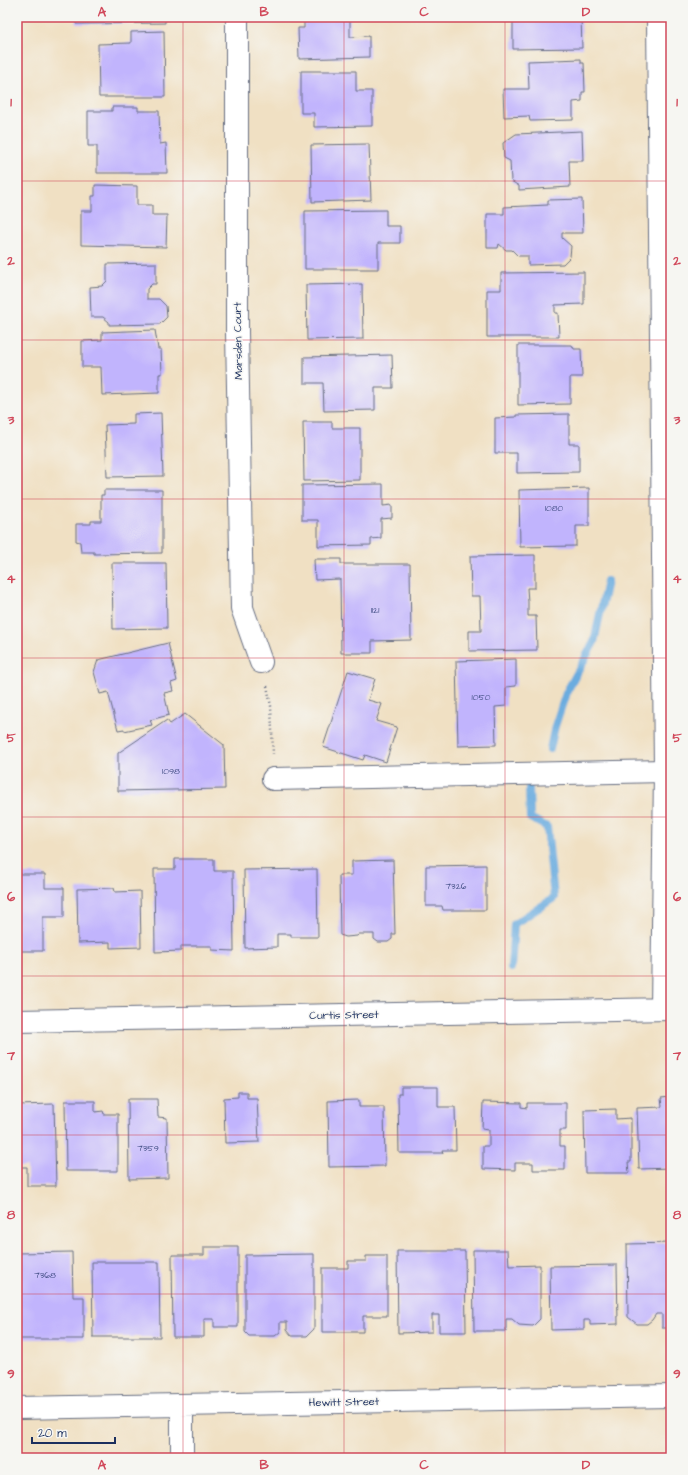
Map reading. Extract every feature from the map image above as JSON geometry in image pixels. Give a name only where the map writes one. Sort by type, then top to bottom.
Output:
[{"type":"street","name":"Marsden Court","points":[[237,17],[237,332],[242,608],[261,662]]},
{"type":"street","points":[[658,17],[667,1009]]},
{"type":"street","points":[[273,779],[665,771]]},
{"type":"street","name":"Curtis Street","points":[[17,1021],[667,1009]]},
{"type":"street","name":"Hewitt Street","points":[[17,1408],[671,1396]]},
{"type":"street","points":[[182,1404],[182,1458]]},
{"type":"path","points":[[261,662],[272,706],[273,779]]},
{"type":"building","points":[[76,17],[165,17],[165,23],[76,24]]},
{"type":"building","points":[[304,17],[350,17],[350,37],[369,36],[369,57],[299,59],[298,28],[304,28]]},
{"type":"building","points":[[513,17],[581,17],[582,48],[513,49]]},
{"type":"building","points":[[164,31],[165,97],[99,97],[98,44],[131,43],[131,32]]},
{"type":"building","points":[[581,59],[581,63],[584,63],[585,92],[582,92],[582,101],[573,102],[573,120],[530,121],[529,116],[504,117],[503,89],[529,89],[528,61]]},
{"type":"building","points":[[301,71],[356,71],[356,91],[372,91],[372,126],[314,127],[314,113],[301,113]]},
{"type":"building","points":[[112,107],[138,107],[138,111],[159,111],[160,144],[166,143],[167,173],[97,173],[97,146],[88,146],[88,111],[112,111]]},
{"type":"building","points":[[582,131],[583,161],[569,161],[570,187],[519,190],[519,186],[511,181],[510,161],[504,158],[503,143],[516,134]]},
{"type":"building","points":[[369,144],[371,200],[312,202],[311,145]]},
{"type":"building","points":[[95,185],[137,186],[137,205],[152,205],[152,215],[167,215],[166,247],[81,245],[81,211],[92,211],[92,196],[95,196]]},
{"type":"building","points":[[582,199],[583,233],[562,233],[562,238],[571,246],[570,257],[563,264],[528,265],[528,256],[518,256],[512,250],[506,250],[499,244],[498,248],[487,248],[487,214],[504,214],[504,207],[548,205],[548,200]]},
{"type":"building","points":[[386,210],[386,226],[400,226],[400,243],[378,243],[378,269],[305,269],[305,211]]},
{"type":"building","points":[[156,263],[156,284],[152,284],[147,289],[147,299],[159,299],[166,306],[167,317],[160,324],[109,325],[109,322],[103,317],[91,317],[90,287],[102,286],[107,281],[107,264]]},
{"type":"building","points":[[584,272],[584,304],[555,305],[555,313],[558,313],[559,337],[487,337],[487,290],[501,290],[501,273]]},
{"type":"building","points":[[362,284],[363,339],[307,340],[306,285]]},
{"type":"building","points":[[155,330],[158,349],[161,349],[162,374],[159,374],[159,393],[102,395],[101,367],[82,367],[82,341],[102,340],[102,332]]},
{"type":"building","points":[[518,345],[572,345],[574,349],[581,349],[582,377],[570,377],[570,404],[518,405]]},
{"type":"building","points":[[392,355],[393,388],[375,388],[375,410],[324,411],[323,383],[304,383],[304,357]]},
{"type":"building","points":[[161,413],[163,476],[107,477],[105,425],[134,424],[134,414]]},
{"type":"building","points":[[569,414],[569,444],[579,444],[579,472],[517,473],[517,453],[495,453],[495,418],[516,417],[516,415]]},
{"type":"building","points":[[303,422],[332,422],[332,428],[360,428],[360,480],[304,481]]},
{"type":"building","points":[[383,484],[383,506],[392,505],[392,518],[381,519],[381,538],[371,539],[371,545],[318,546],[318,520],[302,520],[302,485]]},
{"type":"building","points":[[589,488],[589,526],[576,526],[576,546],[520,547],[519,490]]},
{"type":"building","points":[[104,490],[162,490],[162,553],[94,554],[94,552],[81,552],[80,542],[76,541],[76,524],[91,524],[91,521],[101,521],[101,495],[104,495]]},
{"type":"building","points":[[535,555],[535,588],[527,588],[528,616],[536,616],[537,650],[469,651],[469,631],[481,631],[480,596],[471,596],[470,556]]},
{"type":"building","points":[[314,559],[341,559],[341,564],[410,564],[411,640],[372,641],[372,653],[341,653],[340,579],[315,580]]},
{"type":"building","points":[[112,563],[166,563],[167,628],[113,629]]},
{"type":"building","points":[[168,643],[177,681],[171,683],[173,691],[164,693],[169,715],[150,720],[152,725],[124,731],[124,729],[118,730],[108,692],[100,694],[94,672],[98,660]]},
{"type":"building","points":[[516,659],[516,686],[506,687],[506,706],[495,707],[496,745],[458,746],[456,661]]},
{"type":"building","points":[[348,671],[375,679],[368,700],[382,704],[376,721],[397,727],[386,762],[365,755],[363,760],[323,747]]},
{"type":"building","points":[[185,714],[224,745],[225,789],[118,791],[118,753],[167,720],[170,724]]},
{"type":"building","points":[[175,859],[214,859],[214,871],[233,871],[234,951],[212,950],[212,946],[181,946],[181,951],[155,952],[154,869],[175,869]]},
{"type":"building","points":[[393,860],[395,934],[392,934],[392,939],[388,942],[378,942],[374,939],[374,934],[359,934],[357,936],[346,937],[340,935],[339,875],[352,875],[352,861]]},
{"type":"building","points":[[486,865],[486,910],[443,910],[442,906],[426,906],[426,866]]},
{"type":"building","points":[[317,869],[318,937],[291,937],[291,934],[277,934],[277,947],[245,948],[244,870]]},
{"type":"building","points":[[17,874],[45,874],[45,888],[64,888],[64,917],[43,917],[43,951],[17,951]]},
{"type":"building","points":[[114,888],[115,892],[140,891],[141,947],[110,948],[110,942],[78,943],[77,889]]},
{"type":"building","points":[[401,1087],[438,1087],[438,1107],[455,1107],[456,1150],[442,1150],[443,1153],[399,1153],[398,1094],[401,1094]]},
{"type":"building","points":[[238,1092],[247,1092],[247,1098],[257,1098],[259,1142],[225,1143],[224,1098],[238,1097]]},
{"type":"building","points":[[671,1097],[671,1168],[639,1169],[637,1108],[662,1107],[661,1098]]},
{"type":"building","points":[[128,1099],[157,1099],[158,1117],[167,1118],[168,1178],[129,1179]]},
{"type":"building","points":[[359,1100],[359,1107],[384,1107],[385,1166],[329,1167],[328,1101]]},
{"type":"building","points":[[65,1101],[95,1101],[95,1112],[103,1111],[104,1114],[118,1114],[118,1171],[66,1171]]},
{"type":"building","points":[[483,1102],[521,1103],[521,1107],[527,1108],[527,1103],[566,1103],[566,1130],[560,1130],[560,1146],[565,1146],[565,1170],[533,1170],[533,1163],[515,1163],[515,1170],[483,1169],[483,1146],[489,1146],[489,1130],[482,1129]]},
{"type":"building","points":[[54,1104],[56,1186],[27,1186],[27,1167],[17,1167],[17,1105]]},
{"type":"building","points":[[616,1109],[616,1119],[631,1118],[631,1162],[628,1162],[629,1173],[585,1173],[584,1110]]},
{"type":"building","points":[[671,1243],[671,1328],[662,1328],[662,1314],[656,1314],[647,1324],[637,1324],[628,1317],[627,1244]]},
{"type":"building","points":[[204,1247],[238,1247],[238,1327],[214,1327],[214,1319],[204,1319],[204,1337],[173,1337],[172,1255],[204,1255]]},
{"type":"building","points":[[473,1250],[508,1250],[509,1266],[540,1265],[540,1319],[533,1326],[519,1325],[512,1319],[506,1319],[506,1331],[474,1331]]},
{"type":"building","points":[[397,1251],[465,1251],[466,1332],[439,1332],[439,1315],[432,1315],[432,1332],[398,1333]]},
{"type":"building","points":[[72,1252],[73,1297],[84,1297],[84,1339],[17,1339],[17,1253]]},
{"type":"building","points":[[314,1254],[314,1329],[307,1336],[292,1336],[287,1330],[287,1322],[280,1322],[280,1332],[275,1336],[249,1336],[245,1332],[245,1255]]},
{"type":"building","points":[[366,1256],[387,1256],[387,1316],[363,1316],[363,1332],[322,1332],[322,1268],[348,1268],[348,1261],[366,1261]]},
{"type":"building","points":[[92,1262],[159,1262],[160,1337],[93,1337]]},
{"type":"building","points":[[617,1265],[618,1324],[590,1325],[590,1320],[584,1320],[584,1329],[551,1330],[550,1266]]},
{"type":"waterway","points":[[550,749],[555,726],[566,693],[594,642],[607,581]]},
{"type":"waterway","points":[[511,968],[514,924],[554,898],[547,827],[530,818],[529,788]]}]
